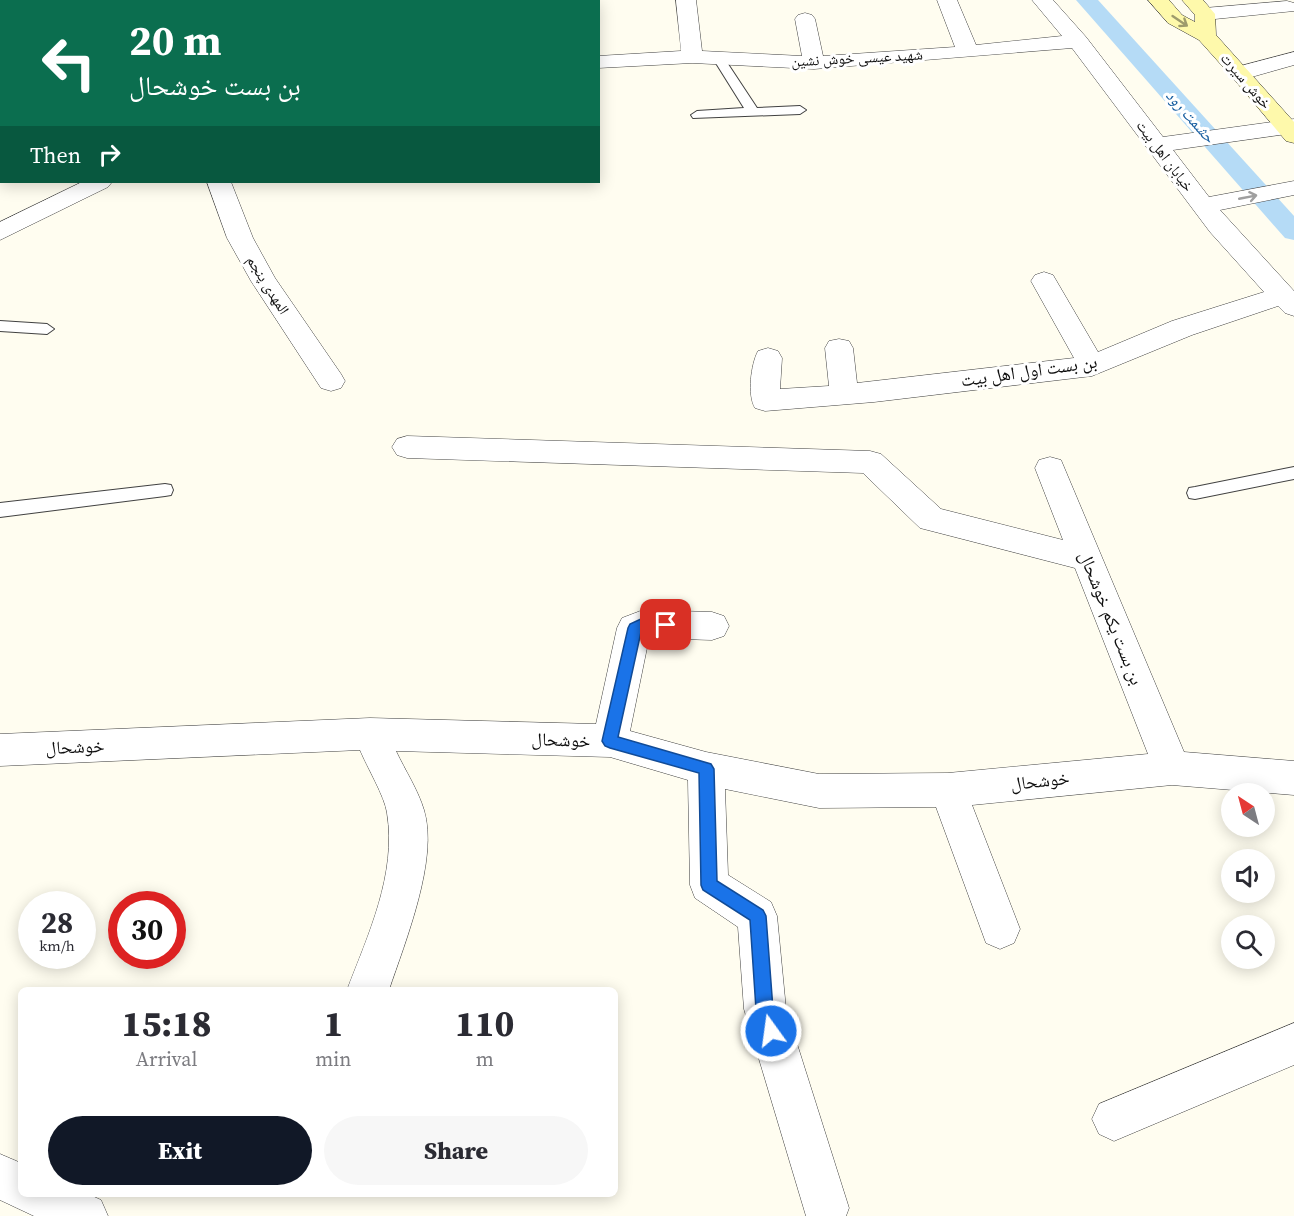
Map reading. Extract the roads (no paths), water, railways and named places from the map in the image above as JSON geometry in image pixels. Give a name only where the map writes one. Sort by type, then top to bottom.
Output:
[{"type":"main road","name":"خوش سیرت","points":[[1158,0],[1175,19],[1206,36],[1291,130]]},
{"type":"main road","name":"خوش سیرت","points":[[1198,7],[1206,36]]},
{"type":"street","points":[[686,0],[692,57]]},
{"type":"street","points":[[947,0],[968,52]]},
{"type":"street","name":"خیابان اهل بیت","points":[[1042,0],[1079,41],[1203,206],[1288,301]]},
{"type":"street","points":[[1198,7],[1287,7]]},
{"type":"street","points":[[805,19],[814,63]]},
{"type":"street","name":"شهید عیسی خوش نشین","points":[[600,62],[692,57],[814,63],[1079,41]]},
{"type":"street","points":[[1241,73],[1294,58]]},
{"type":"street","points":[[1150,137],[1291,130]]},
{"type":"street","points":[[0,232],[98,183]]},
{"type":"street","name":"المهدی پنجم","points":[[219,183],[240,238],[264,281],[331,381]]},
{"type":"street","points":[[1203,206],[1294,188]]},
{"type":"street","points":[[1044,280],[1092,366]]},
{"type":"street","name":"بن بست اول اهل بیت","points":[[768,358],[765,401],[874,392],[1092,366],[1182,328],[1288,301]]},
{"type":"street","points":[[839,348],[844,393]]},
{"type":"street","points":[[407,447],[870,462],[931,519],[1086,558]]},
{"type":"street","name":"بن بست یکم خوشحال","points":[[1050,468],[1172,768]]},
{"type":"street","points":[[610,741],[634,628],[643,624],[712,626]]},
{"type":"street","points":[[369,987],[398,905],[408,852],[406,810],[370,734]]},
{"type":"street","name":"خوشحال","points":[[0,750],[370,734],[610,741],[706,769],[819,791],[948,790],[1172,768],[1294,778]]},
{"type":"street","points":[[706,769],[709,885],[758,916],[765,1009],[826,1208]]},
{"type":"street","points":[[948,790],[1000,929]]},
{"type":"street","points":[[1114,1119],[1294,1044]]},
{"type":"street","points":[[0,1177],[18,1185]]},
{"type":"street","points":[[44,1197],[85,1216]]},
{"type":"lane","points":[[720,60],[753,111],[697,115],[800,110]]},
{"type":"lane","points":[[0,326],[47,329]]},
{"type":"lane","points":[[1195,493],[1294,473]]},
{"type":"lane","points":[[0,510],[165,490]]},
{"type":"waterway","name":"حشمت رود","points":[[1087,0],[1294,232]]}]
